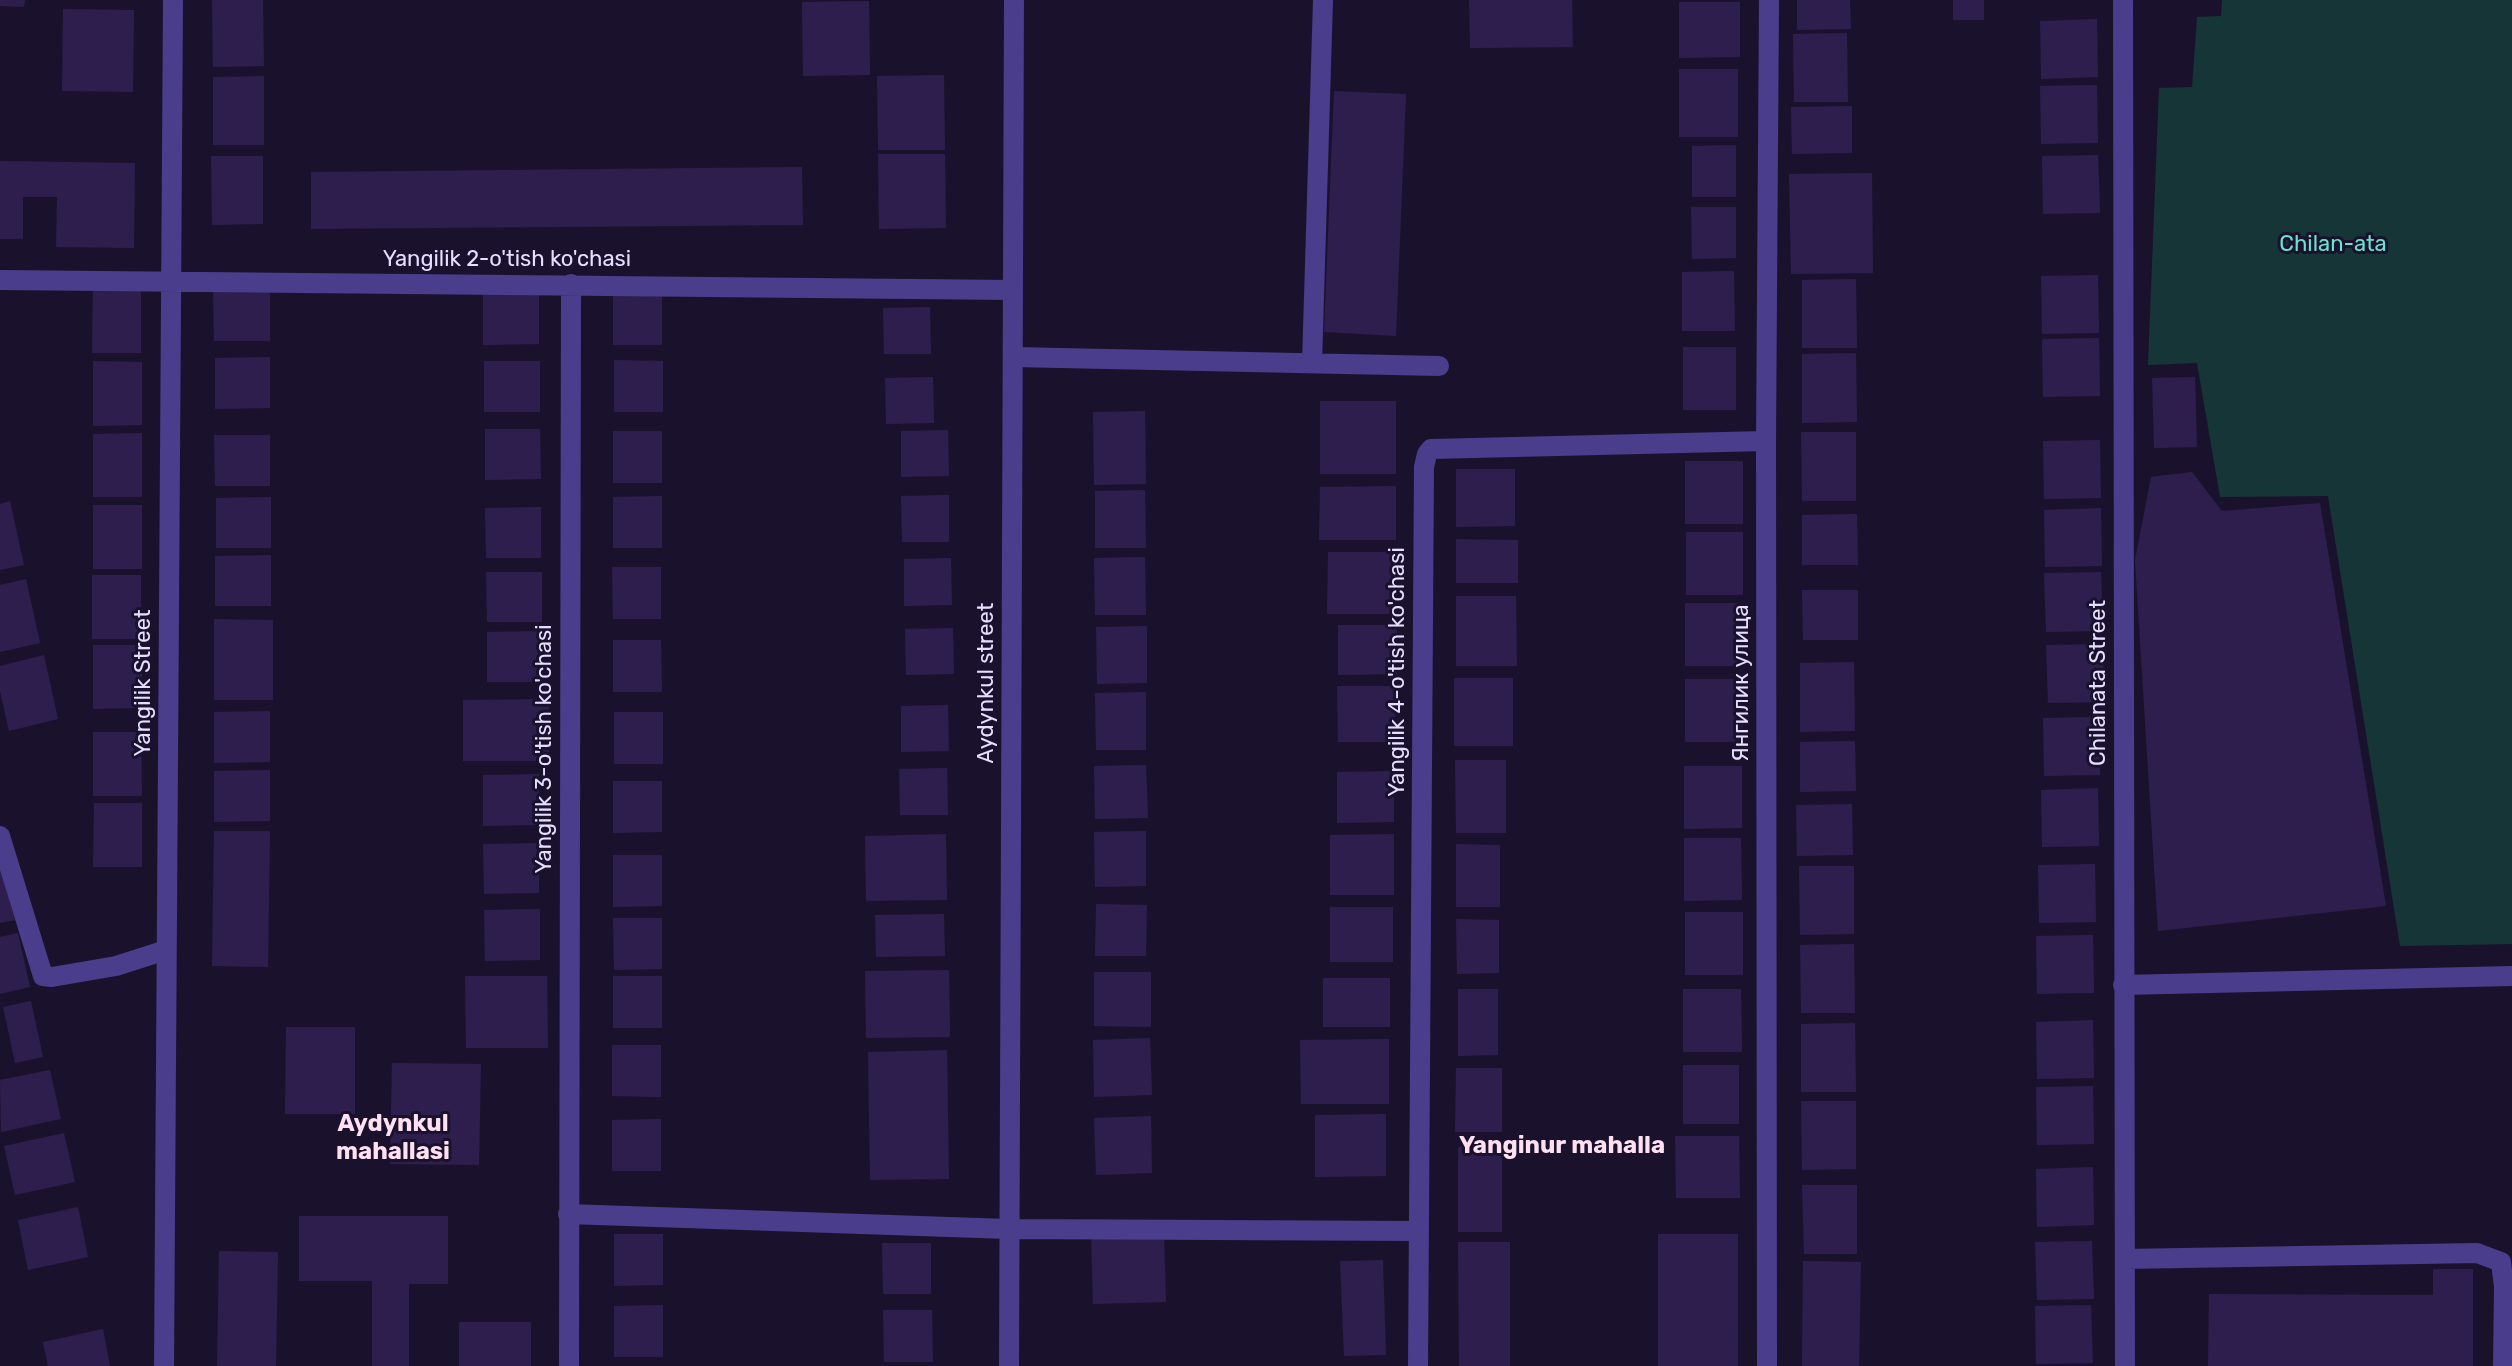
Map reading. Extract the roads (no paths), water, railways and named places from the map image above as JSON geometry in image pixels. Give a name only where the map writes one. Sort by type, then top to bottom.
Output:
[{"type":"street","name":"Yangilik Street","points":[[164,1366],[173,0]]},
{"type":"street","name":"Aydynkul street","points":[[1009,1366],[1014,0]]},
{"type":"street","points":[[1312,363],[1323,0]]},
{"type":"street","name":"Янгилик улица","points":[[1767,1366],[1769,0]]},
{"type":"street","name":"Chilanata Street","points":[[2123,0],[2125,1366]]},
{"type":"street","name":"Yangilik 2-o'tish ko'chasi","points":[[0,280],[1013,290]]},
{"type":"street","name":"Yangilik 3-o'tish ko'chasi","points":[[569,1366],[571,284]]},
{"type":"street","points":[[1013,357],[1439,366]]},
{"type":"street","name":"Yangilik 4-o'tish ko'chasi","points":[[1418,1366],[1424,482],[1427,454],[1431,449],[1766,441]]},
{"type":"street","points":[[1,842],[43,976],[116,966],[166,950]]},
{"type":"street","points":[[2123,985],[2512,976]]},
{"type":"street","points":[[568,1214],[1008,1229],[1419,1231]]},
{"type":"street","points":[[2125,1259],[2477,1253],[2501,1262],[2504,1287],[2503,1366]]},
{"type":"district","name":"Aydynkul mahallasi","points":[[393,1138]]},
{"type":"district","name":"Yanginur mahalla","points":[[1562,1146]]},
{"type":"park label","name":"Chilan-ata","points":[[2333,245]]}]
